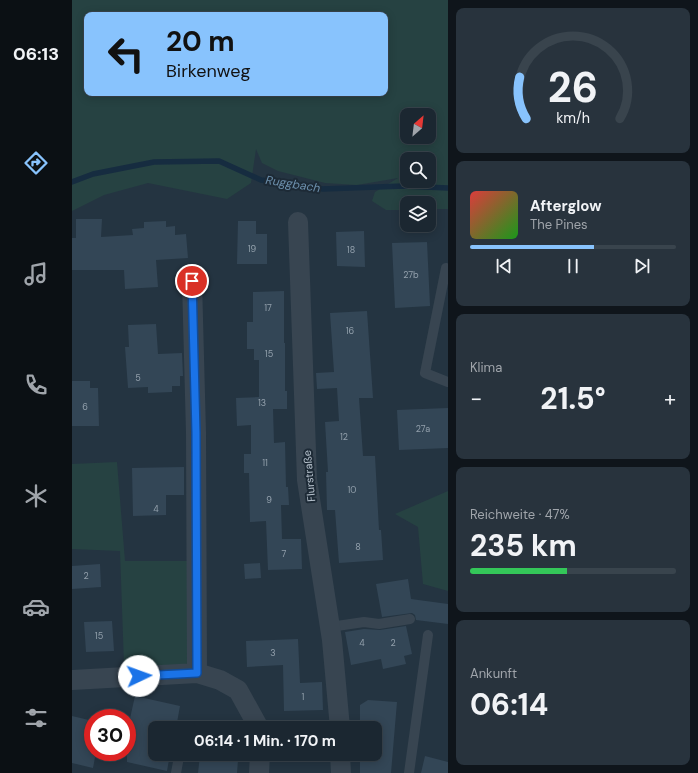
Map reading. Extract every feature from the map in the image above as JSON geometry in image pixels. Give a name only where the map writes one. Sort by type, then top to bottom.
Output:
[{"type":"street","name":"Flurstraße","points":[[298,222],[307,480],[330,626],[339,721]]},
{"type":"street","points":[[192,281],[196,433],[197,673]]},
{"type":"street","points":[[72,680],[197,673],[220,680],[238,690],[255,721]]},
{"type":"street","points":[[259,773],[260,761]]},
{"type":"street","points":[[340,761],[341,773]]},
{"type":"lane","points":[[446,268],[425,373],[448,382]]},
{"type":"lane","points":[[330,626],[364,622],[379,624],[410,619]]},
{"type":"lane","points":[[409,773],[428,635]]},
{"type":"lane","points":[[176,773],[178,762]]},
{"type":"green space","points":[[72,0],[448,0],[448,209],[436,209],[436,196],[400,196],[400,210],[386,210],[372,201],[375,192],[398,178],[357,185],[325,183],[278,171],[262,163],[256,149],[251,183],[227,199],[148,183],[104,195],[72,211]]},
{"type":"green space","points":[[117,462],[125,561],[193,561],[190,659],[185,666],[124,665],[120,551],[72,549],[72,464]]},
{"type":"green space","points":[[448,491],[448,591],[423,584],[418,527],[395,514]]},
{"type":"building","points":[[76,219],[102,219],[101,237],[133,235],[132,229],[144,228],[144,222],[166,221],[166,227],[175,226],[175,235],[186,234],[188,258],[156,260],[158,287],[125,289],[124,270],[72,270],[72,238],[76,238]]},
{"type":"building","points":[[238,221],[256,221],[256,234],[267,234],[267,264],[237,264]]},
{"type":"building","points":[[364,231],[365,267],[337,266],[336,232]]},
{"type":"building","points":[[427,242],[430,306],[395,308],[392,243]]},
{"type":"building","points":[[284,291],[285,391],[287,391],[287,409],[273,409],[274,443],[285,442],[286,487],[288,487],[289,505],[281,505],[282,539],[301,539],[302,569],[268,570],[266,521],[250,522],[249,473],[244,473],[244,454],[251,454],[251,425],[237,426],[236,398],[259,397],[259,360],[254,360],[254,349],[247,349],[247,322],[253,322],[253,292]]},
{"type":"building","points":[[367,311],[373,398],[359,398],[363,456],[375,456],[379,530],[381,530],[383,560],[339,563],[335,510],[327,510],[326,472],[328,472],[325,422],[339,421],[337,388],[317,389],[316,373],[334,372],[330,313]]},
{"type":"building","points":[[156,324],[158,354],[182,353],[183,376],[180,376],[180,386],[172,386],[172,392],[148,393],[148,387],[128,388],[125,347],[129,347],[128,325]]},
{"type":"building","points":[[72,381],[90,381],[90,388],[98,388],[99,426],[72,426]]},
{"type":"building","points":[[448,408],[448,448],[399,450],[397,410]]},
{"type":"building","points":[[184,467],[184,495],[166,495],[166,515],[133,516],[132,468]]},
{"type":"building","points":[[260,563],[261,578],[245,579],[244,564]]},
{"type":"building","points":[[100,564],[101,587],[72,589],[72,566]]},
{"type":"building","points":[[408,579],[411,599],[448,604],[448,624],[416,620],[415,615],[412,613],[382,617],[376,584]]},
{"type":"building","points":[[112,621],[114,651],[86,652],[84,622]]},
{"type":"building","points":[[406,626],[412,654],[404,656],[406,664],[383,669],[381,659],[351,665],[345,632],[364,629],[380,630]]},
{"type":"building","points":[[298,639],[300,683],[322,682],[323,710],[284,711],[283,665],[247,667],[246,641]]},
{"type":"building","points":[[135,696],[180,706],[177,721],[148,721],[148,761],[169,761],[167,771],[127,762],[136,761],[136,709],[132,709]]},
{"type":"building","points":[[368,700],[397,702],[391,773],[360,773],[360,761],[382,761],[382,721],[360,721],[360,705]]},
{"type":"building","points":[[72,716],[84,719],[84,761],[94,761],[93,768],[72,763]]},
{"type":"building","points":[[425,756],[448,762],[448,773],[421,773]]},
{"type":"building","points":[[199,761],[238,761],[237,773],[198,773]]},
{"type":"waterway","name":"Ruggbach","points":[[72,182],[93,174],[154,162],[219,161],[261,180],[323,189],[404,186],[448,188]]},
{"type":"route","points":[[139,676],[197,673],[196,433],[192,281]]}]
